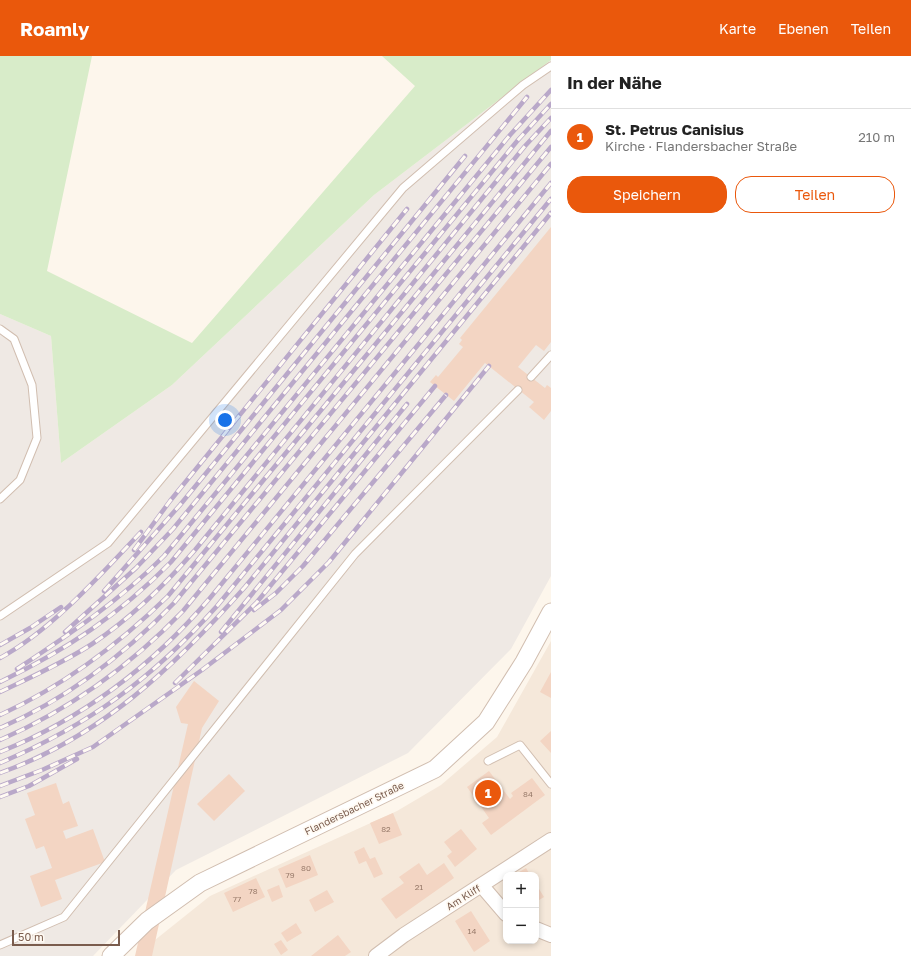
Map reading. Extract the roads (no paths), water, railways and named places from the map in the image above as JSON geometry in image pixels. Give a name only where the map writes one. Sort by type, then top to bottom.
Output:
[{"type":"street","name":"Flandersbacher Straße","points":[[111,956],[147,921],[200,883],[434,769],[486,722],[524,662],[551,612]]},
{"type":"street","name":"Am Kliff","points":[[376,956],[404,935],[551,840]]},
{"type":"street","points":[[482,886],[503,910]]},
{"type":"street","points":[[539,930],[551,935]]},
{"type":"lane","points":[[0,616],[108,543],[403,188],[523,85],[551,66]]},
{"type":"lane","points":[[0,329],[14,339],[32,385],[37,438],[20,480],[0,499]]},
{"type":"lane","points":[[531,377],[551,355]]},
{"type":"lane","points":[[0,945],[64,917],[355,554],[518,390]]},
{"type":"lane","points":[[488,761],[520,745],[551,784]]},
{"type":"railway","points":[[17,669],[75,630],[112,602],[130,588],[164,556],[510,135],[551,90]]},
{"type":"railway","points":[[65,632],[136,568],[173,529],[527,97]]},
{"type":"railway","points":[[0,682],[47,657],[91,630],[132,599],[171,562],[518,140],[551,104]]},
{"type":"railway","points":[[0,692],[58,664],[92,644],[134,612],[171,576],[195,550],[525,146],[551,118]]},
{"type":"railway","points":[[0,715],[23,704],[68,678],[130,631],[168,596],[551,131]]},
{"type":"railway","points":[[0,728],[48,704],[93,674],[115,658],[174,603],[551,147]]},
{"type":"railway","points":[[104,591],[180,505],[465,156]]},
{"type":"railway","points":[[0,740],[26,728],[75,700],[121,668],[183,611],[551,164]]},
{"type":"railway","points":[[0,752],[60,723],[115,688],[165,646],[188,623],[551,183]]},
{"type":"railway","points":[[0,763],[62,733],[91,716],[144,677],[169,656],[193,632],[217,606],[551,199]]},
{"type":"railway","points":[[134,550],[170,501],[407,209]]},
{"type":"railway","points":[[0,773],[37,758],[71,740],[103,719],[134,696],[163,671],[219,616],[245,587],[551,213]]},
{"type":"railway","points":[[0,786],[42,770],[93,747],[202,670],[281,610],[329,562],[489,366]]},
{"type":"railway","points":[[175,683],[257,602],[435,386]]},
{"type":"railway","points":[[254,610],[276,593],[303,566],[446,395]]},
{"type":"railway","points":[[221,632],[407,404]]},
{"type":"railway","points":[[0,658],[38,633],[75,601],[141,532]]},
{"type":"railway","points":[[0,645],[30,628],[61,607]]},
{"type":"railway","points":[[0,797],[29,786],[77,759]]},
{"type":"place","name":"St. Petrus Canisius","points":[[488,793]]}]
